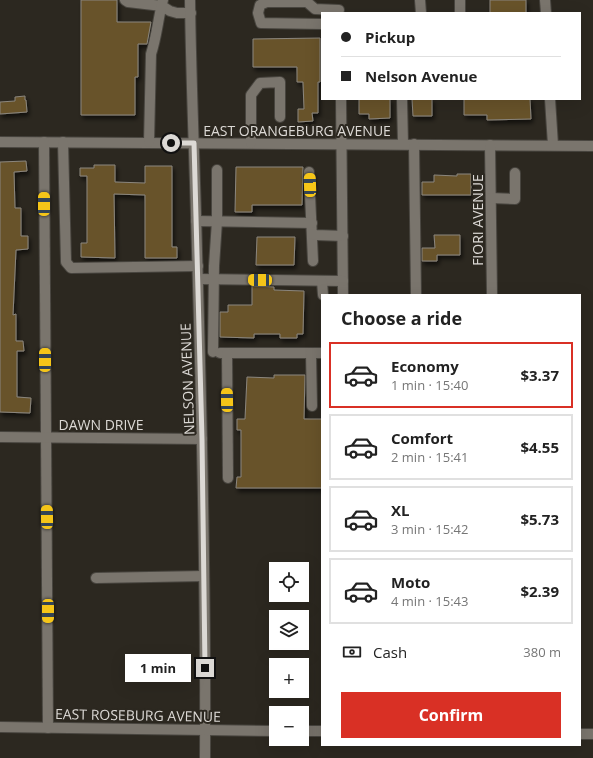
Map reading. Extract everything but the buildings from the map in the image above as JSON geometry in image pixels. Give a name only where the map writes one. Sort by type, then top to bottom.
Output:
[{"type":"street","points":[[125,0],[128,2],[162,3],[177,13],[191,13]]},
{"type":"street","name":"NELSON AVENUE","points":[[190,0],[191,82],[198,266],[202,439],[205,758]]},
{"type":"street","points":[[420,0],[421,12]]},
{"type":"street","points":[[460,0],[460,12]]},
{"type":"street","points":[[545,0],[546,12]]},
{"type":"street","points":[[267,2],[307,2],[314,9],[318,24],[261,23],[258,13],[260,5],[267,2]]},
{"type":"street","points":[[149,142],[151,54],[155,44],[162,3]]},
{"type":"street","points":[[314,9],[339,8]]},
{"type":"street","points":[[251,143],[251,95],[260,83],[280,82],[280,117]]},
{"type":"street","points":[[341,100],[343,294]]},
{"type":"street","points":[[402,100],[403,144]]},
{"type":"street","points":[[550,100],[553,145]]},
{"type":"street","name":"EAST ORANGEBURG AVENUE","points":[[0,142],[593,146]]},
{"type":"street","points":[[44,142],[48,728]]},
{"type":"street","points":[[63,142],[66,262],[71,268],[198,266]]},
{"type":"street","points":[[414,144],[416,294]]},
{"type":"street","name":"FIORI AVENUE","points":[[490,145],[492,294]]},
{"type":"street","points":[[213,352],[217,170]]},
{"type":"street","points":[[309,172],[313,261]]},
{"type":"street","points":[[491,198],[515,199],[515,173]]},
{"type":"street","points":[[196,221],[312,223]]},
{"type":"street","points":[[312,234],[343,236]]},
{"type":"street","points":[[197,251],[216,251]]},
{"type":"street","points":[[198,279],[343,281]]},
{"type":"street","points":[[322,281],[323,294]]},
{"type":"street","points":[[200,353],[321,353]]},
{"type":"street","points":[[227,353],[228,478]]},
{"type":"street","points":[[311,353],[312,406]]},
{"type":"street","name":"DAWN DRIVE","points":[[0,437],[202,439]]},
{"type":"street","points":[[96,578],[204,576]]},
{"type":"street","name":"EAST ROSEBURG AVENUE","points":[[0,727],[269,731]]},
{"type":"street","points":[[309,731],[321,732]]},
{"type":"street","points":[[581,734],[593,734]]},
{"type":"route","points":[[171,143],[194,143],[202,439],[205,668]]}]
